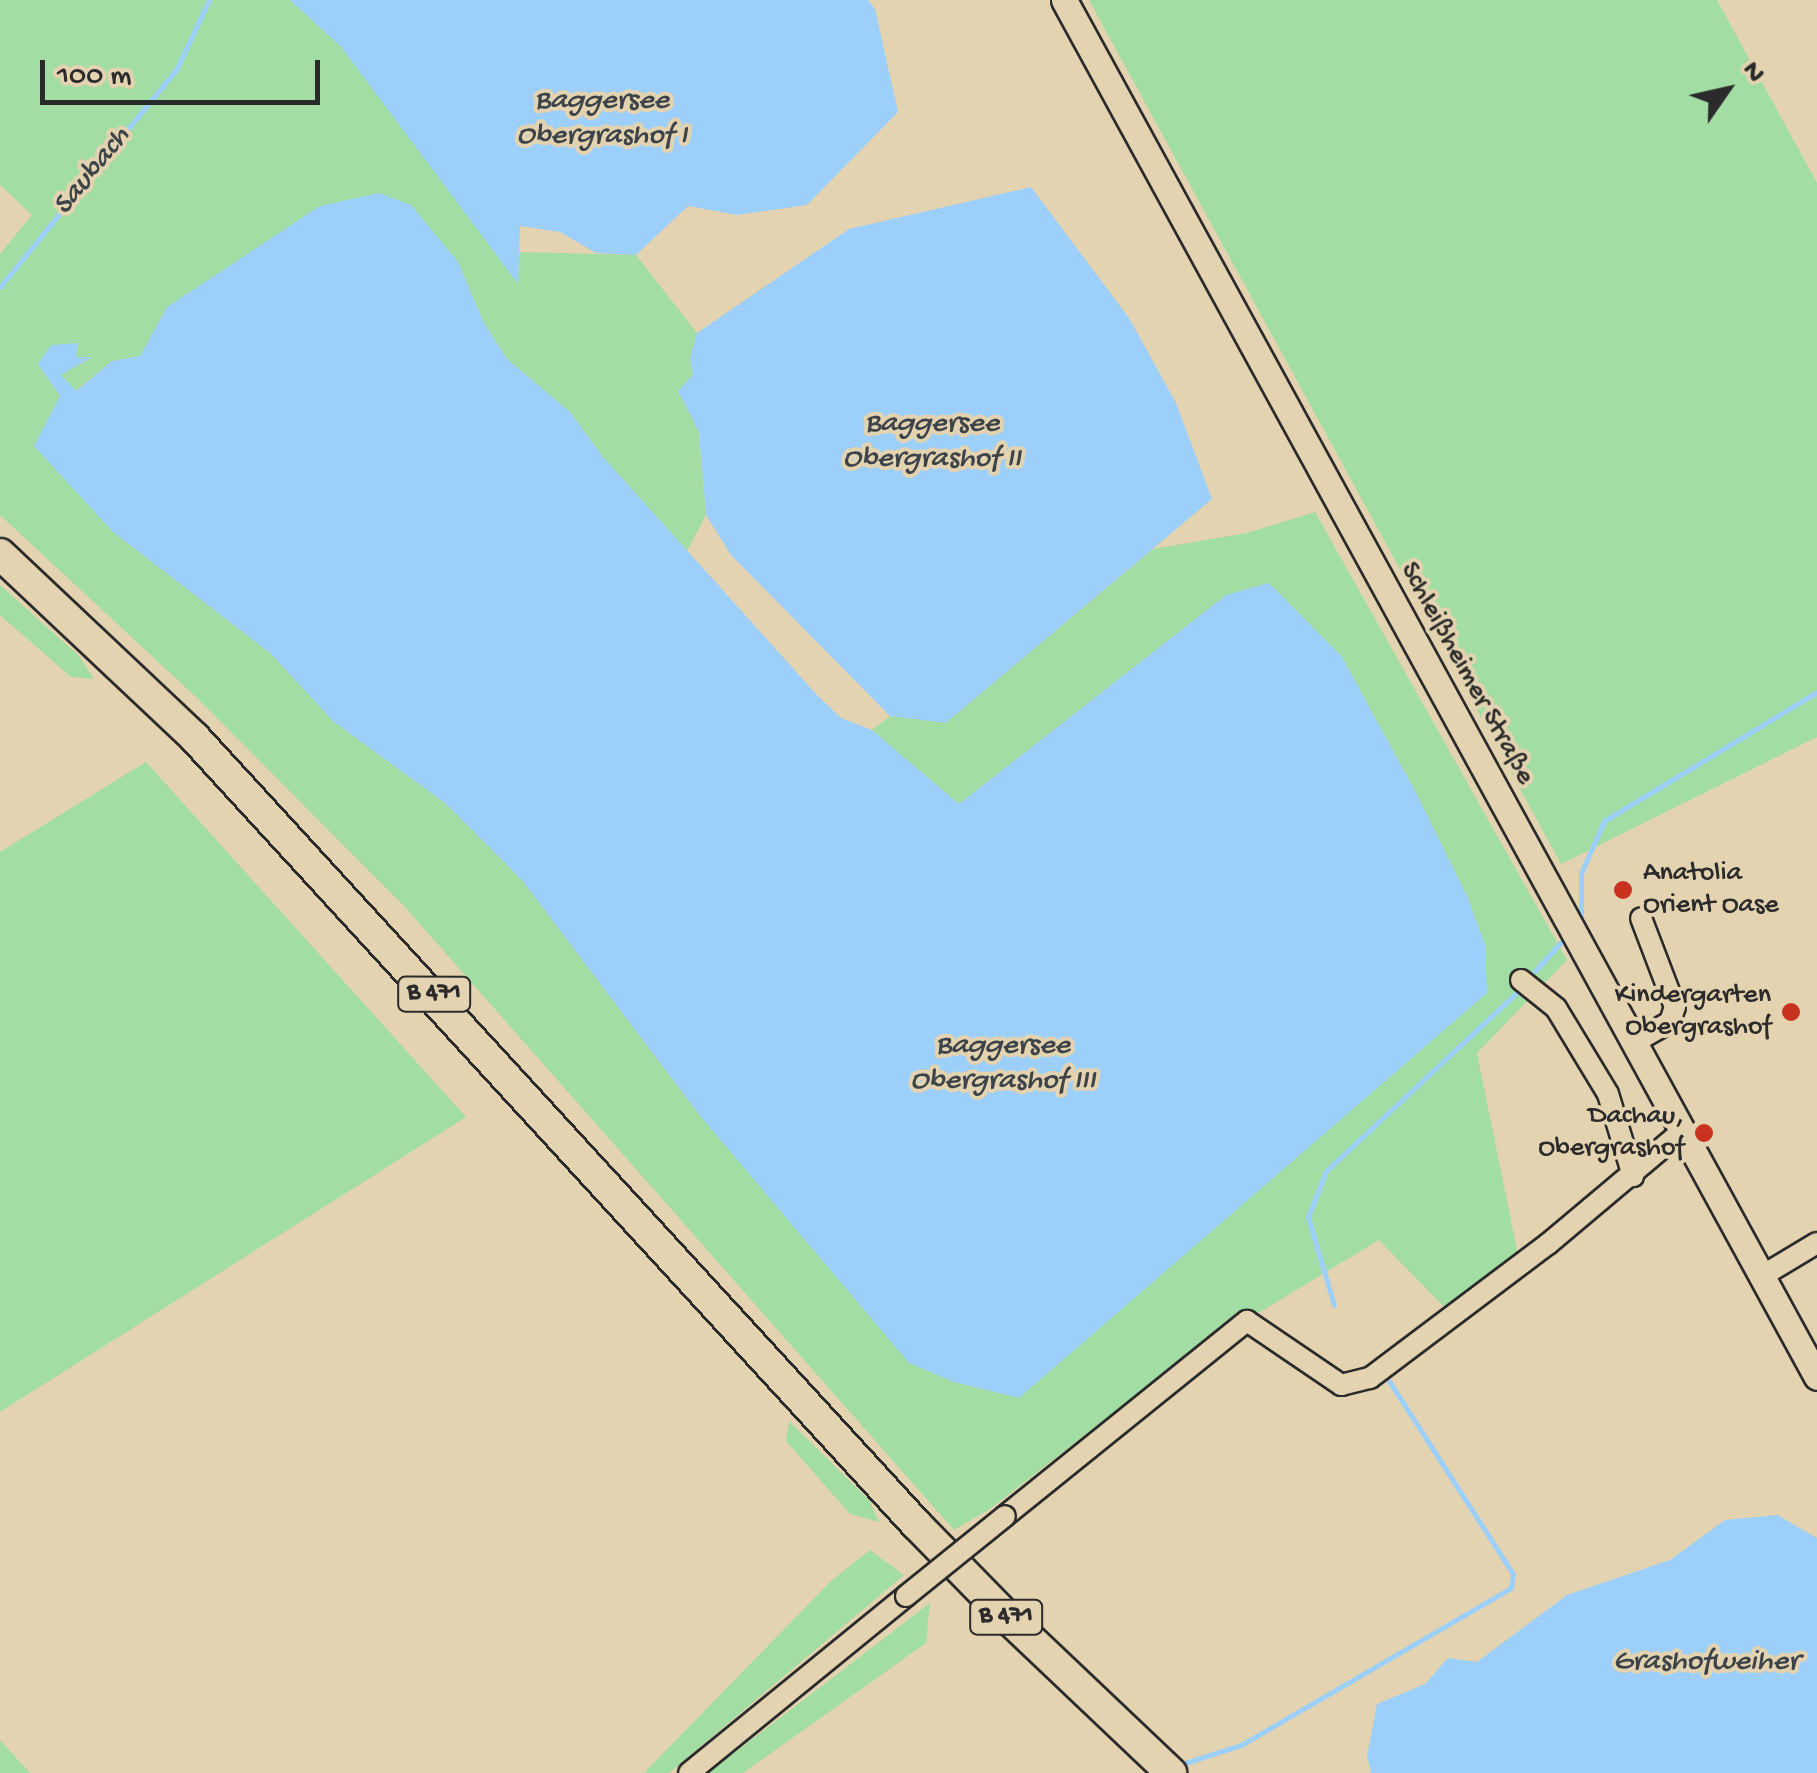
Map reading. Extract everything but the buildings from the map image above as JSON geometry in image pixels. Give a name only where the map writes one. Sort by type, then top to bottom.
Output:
[{"type":"highway","name":"B 471","points":[[0,554],[195,738],[917,1525],[1010,1622],[1171,1773]]},
{"type":"main road","name":"Schleißheimer Straße","points":[[1064,0],[1817,1377]]},
{"type":"street","points":[[1633,1043],[1670,1022],[1676,1007],[1641,918]]},
{"type":"street","points":[[1521,980],[1556,1008],[1608,1094],[1633,1176]]},
{"type":"street","points":[[690,1773],[1238,1325],[1247,1321],[1341,1385],[1370,1378],[1633,1176],[1682,1131]]},
{"type":"street","points":[[1762,1276],[1816,1245]]},
{"type":"green space","points":[[0,0],[290,0],[341,46],[518,282],[519,252],[636,255],[697,333],[690,358],[693,375],[678,391],[699,432],[706,515],[687,551],[603,457],[570,412],[507,359],[484,323],[458,262],[167,307],[140,356],[112,361],[75,391],[60,375],[90,359],[76,357],[78,344],[38,364],[60,396],[113,532],[270,653],[334,722],[445,803],[521,879],[701,1117],[1485,944],[1467,896],[1415,791],[1342,657],[1226,595],[959,804],[872,730],[890,716],[946,723],[1153,549],[1247,533],[1315,512],[1567,960],[1477,1053],[1518,1255],[1445,1308],[1379,1240],[1260,1312],[1234,1319],[990,1509],[954,1530],[404,906],[197,698],[0,515],[0,254],[32,215],[0,185]]},
{"type":"green space","points":[[1089,0],[1717,0],[1817,183],[1817,737],[1561,864]]},
{"type":"green space","points":[[0,585],[79,656],[94,679],[71,677],[0,615]]},
{"type":"green space","points":[[146,762],[466,1117],[0,1412],[0,852]]},
{"type":"green space","points":[[789,1421],[869,1500],[879,1522],[850,1514],[786,1441]]},
{"type":"green space","points":[[870,1550],[904,1575],[669,1773],[644,1773],[832,1580]]},
{"type":"green space","points":[[930,1603],[926,1643],[743,1773],[708,1773]]},
{"type":"green space","points":[[0,1740],[30,1773],[0,1773]]},
{"type":"water","name":"Baggersee Obergrashof I","points":[[290,0],[868,0],[875,9],[898,112],[807,205],[737,215],[688,206],[636,255],[596,253],[560,232],[520,226],[518,284],[341,47]]},
{"type":"water","name":"Baggersee Obergrashof II","points":[[1031,187],[1129,318],[1176,403],[1212,499],[946,723],[890,716],[731,555],[706,515],[699,432],[678,391],[693,375],[690,358],[697,333],[849,229]]},
{"type":"water","name":"Baggersee Obergrashof III","points":[[379,193],[411,205],[458,262],[484,323],[507,359],[570,412],[603,457],[817,695],[841,718],[872,730],[959,804],[1226,595],[1269,583],[1342,657],[1415,791],[1467,896],[1485,944],[1487,993],[1019,1398],[954,1382],[909,1363],[701,1117],[521,879],[445,803],[334,722],[270,653],[113,532],[34,446],[60,396],[38,364],[51,345],[78,343],[76,357],[92,357],[61,375],[76,391],[112,361],[140,356],[167,307],[320,206]]},
{"type":"water","name":"Grashofweiher","points":[[1777,1515],[1817,1538],[1817,1773],[1371,1773],[1367,1756],[1377,1704],[1425,1684],[1448,1658],[1477,1662],[1567,1595],[1670,1560],[1725,1520]]},
{"type":"waterway","name":"Saubach","points":[[0,287],[176,70],[209,0]]},
{"type":"waterway","points":[[1581,919],[1581,873],[1604,821],[1817,692]]},
{"type":"waterway","points":[[1535,971],[1560,943]]},
{"type":"waterway","points":[[1334,1305],[1308,1217],[1326,1171],[1517,992]]},
{"type":"waterway","points":[[1185,1763],[1241,1745],[1511,1588],[1513,1574],[1389,1381]]},
{"type":"place","name":"Anatolia Orient Oase","points":[[1623,890]]},
{"type":"place","name":"Kindergarten Obergrashof","points":[[1791,1012]]},
{"type":"place","name":"Dachau, Obergrashof","points":[[1704,1133]]}]
